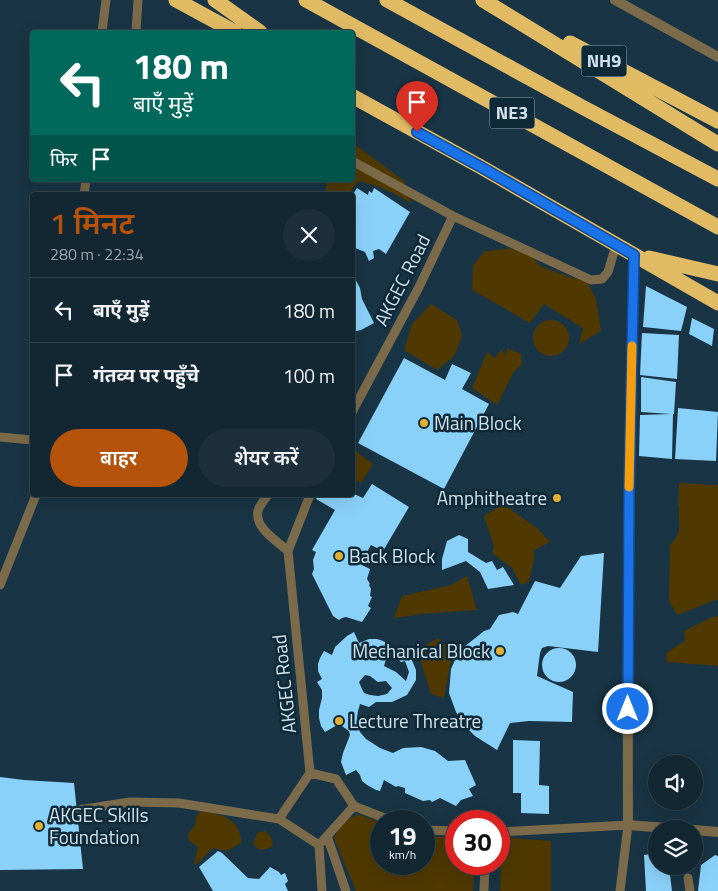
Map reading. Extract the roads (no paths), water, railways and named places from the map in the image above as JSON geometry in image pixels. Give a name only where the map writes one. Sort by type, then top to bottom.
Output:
[{"type":"highway","points":[[176,0],[232,30]]},
{"type":"highway","points":[[215,0],[257,30]]},
{"type":"highway","name":"NE3","points":[[306,0],[718,227]]},
{"type":"highway","name":"NE3","points":[[387,0],[718,179]]},
{"type":"highway","points":[[483,0],[718,144]]},
{"type":"highway","name":"NH9","points":[[489,0],[718,121]]},
{"type":"highway","points":[[355,98],[481,167],[718,303]]},
{"type":"highway","points":[[634,255],[718,274]]},
{"type":"street","points":[[615,0],[718,57]]},
{"type":"street","points":[[634,255],[629,505],[628,825],[648,827]]},
{"type":"street","points":[[703,831],[718,832]]},
{"type":"lane","points":[[102,30],[106,0]]},
{"type":"lane","points":[[136,30],[138,0]]},
{"type":"lane","points":[[355,163],[453,216],[591,280],[602,279],[608,272],[616,245]]},
{"type":"lane","name":"AKGEC Road","points":[[355,406],[419,287],[453,216]]},
{"type":"lane","points":[[0,437],[30,440]]},
{"type":"lane","points":[[0,585],[35,497]]},
{"type":"lane","points":[[267,497],[258,509],[257,517],[259,523],[262,529],[288,551]]},
{"type":"lane","name":"AKGEC Road","points":[[309,497],[288,551],[310,774]]},
{"type":"lane","points":[[279,819],[310,774],[336,779],[354,806],[370,812]]},
{"type":"lane","points":[[78,810],[130,802],[179,803],[279,819],[319,845]]},
{"type":"lane","points":[[322,891],[319,845],[354,806]]},
{"type":"lane","points":[[510,831],[628,825],[620,891]]},
{"type":"lane","points":[[327,836],[346,891]]},
{"type":"lane","points":[[484,891],[485,875]]},
{"type":"lane","points":[[688,878],[690,891]]},
{"type":"place","name":"Main Block","points":[[424,423]]},
{"type":"place","name":"Amphitheatre","points":[[557,498]]},
{"type":"place","name":"Back Block","points":[[339,556]]},
{"type":"place","name":"Mechanical Block","points":[[500,651]]},
{"type":"place","name":"Lecture Threatre","points":[[339,721]]},
{"type":"place","name":"AKGEC Skills Foundation","points":[[39,826]]}]
